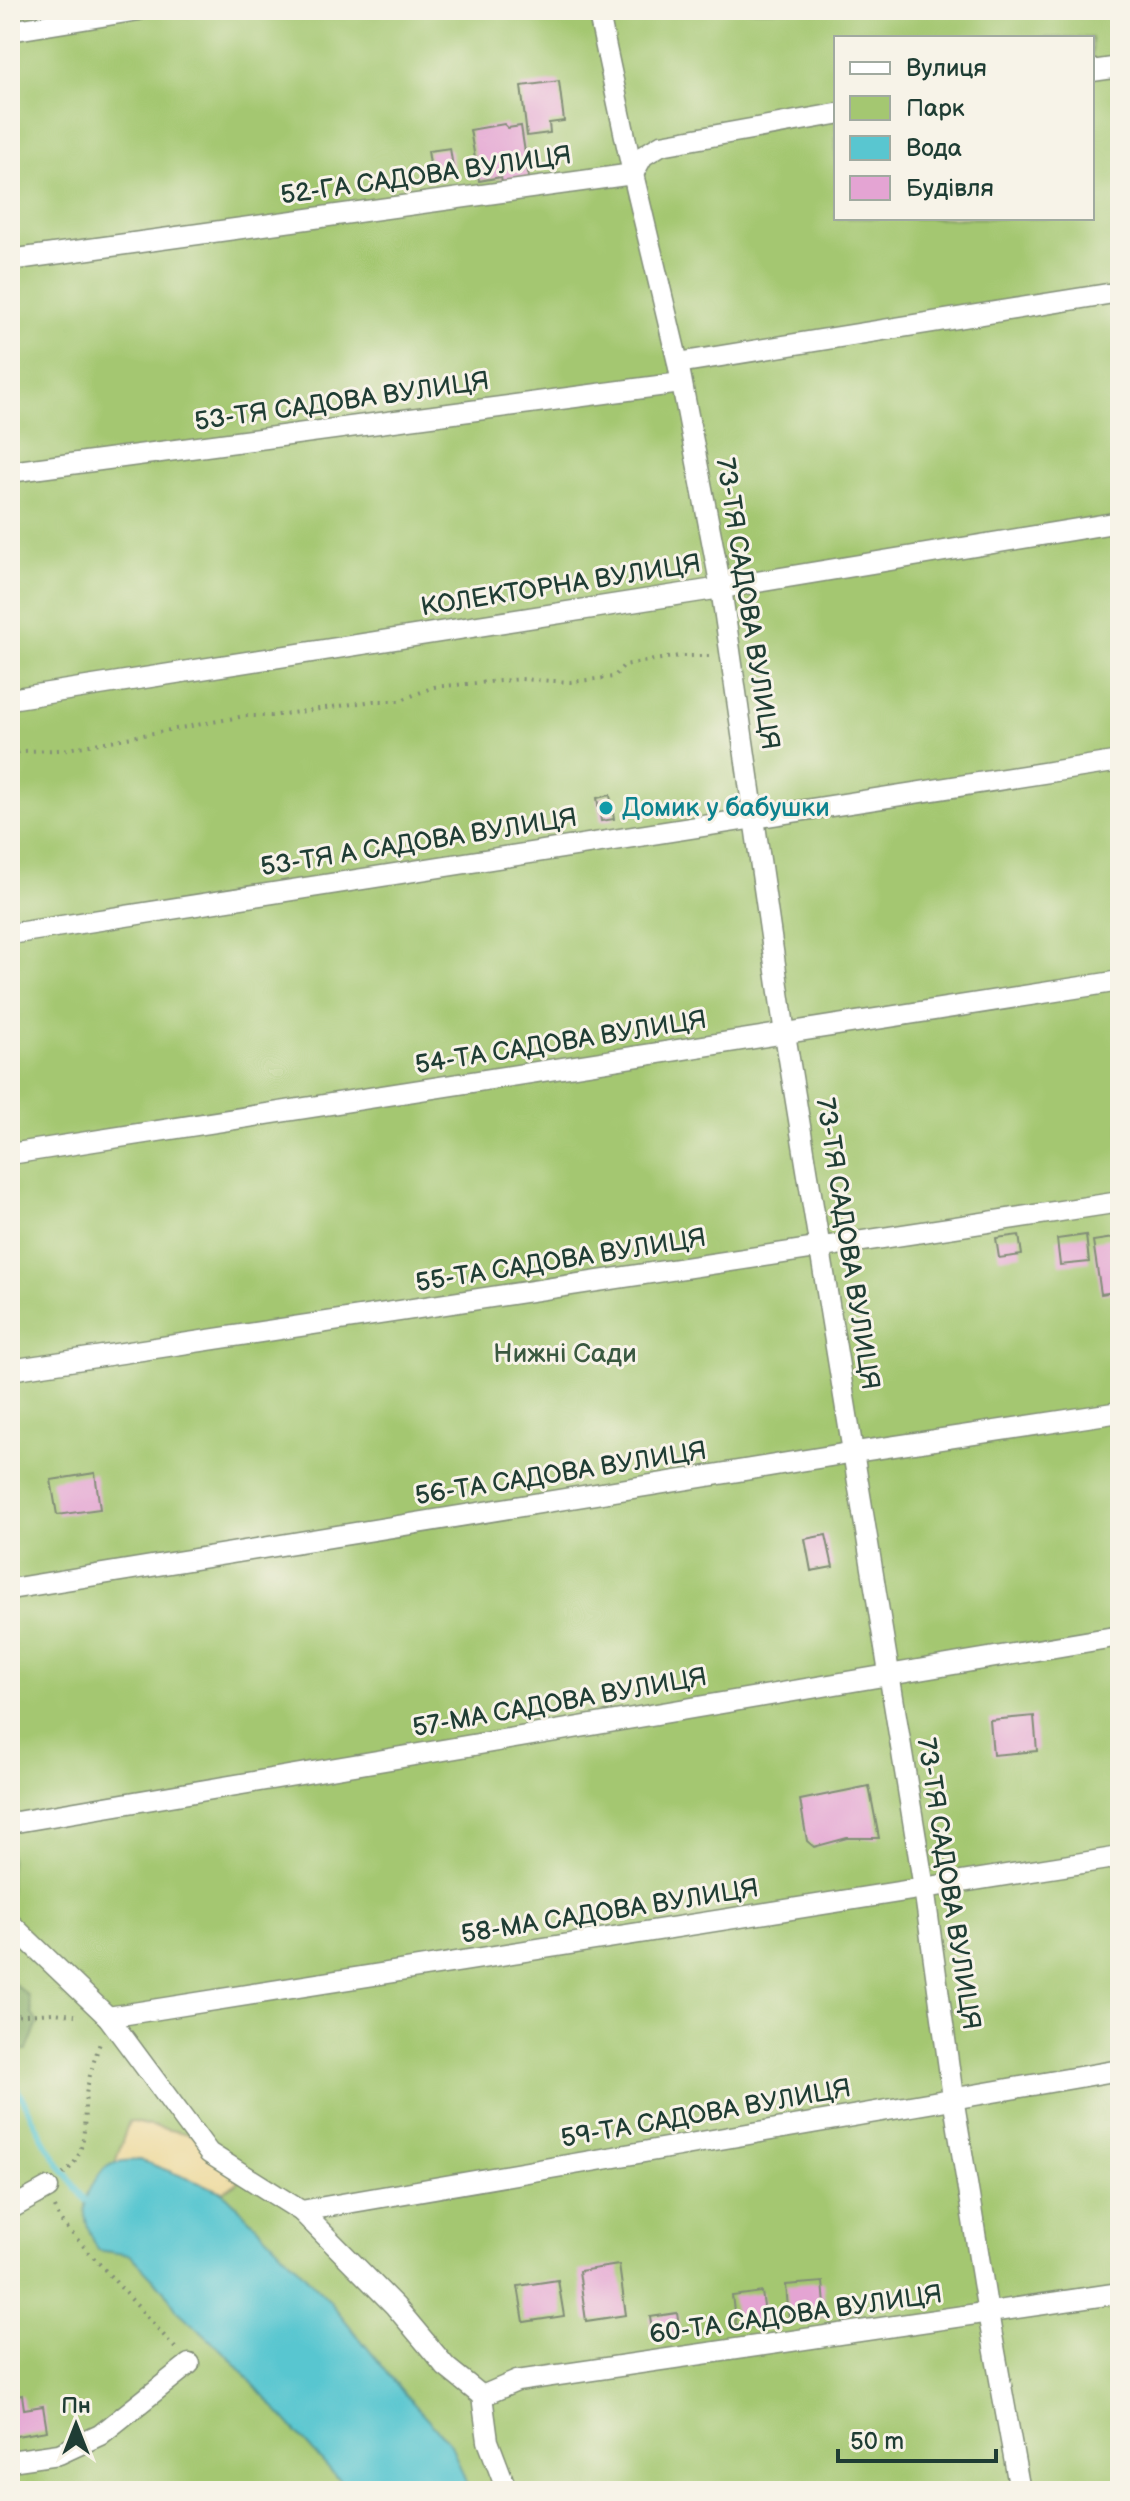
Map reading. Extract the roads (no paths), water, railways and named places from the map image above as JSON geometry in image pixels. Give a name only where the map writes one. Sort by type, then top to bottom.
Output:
[{"type":"street","points":[[10,31],[139,10]]},
{"type":"street","name":"73-ТЯ САДОВА ВУЛИЦЯ","points":[[598,10],[680,373],[721,588],[785,1034],[924,1888],[953,2097],[1020,2491]]},
{"type":"street","points":[[1094,71],[1120,67]]},
{"type":"street","points":[[633,174],[643,156],[661,145],[834,114]]},
{"type":"street","name":"52-ГА САДОВА ВУЛИЦЯ","points":[[10,260],[633,174]]},
{"type":"street","name":"53-ТЯ САДОВА ВУЛИЦЯ","points":[[10,472],[680,373],[1120,292]]},
{"type":"street","name":"КОЛЕКТОРНА ВУЛИЦЯ","points":[[10,699],[1120,522]]},
{"type":"street","name":"53-ТЯ А САДОВА ВУЛИЦЯ","points":[[10,934],[1120,761]]},
{"type":"street","name":"54-ТА САДОВА ВУЛИЦЯ","points":[[10,1154],[1120,981]]},
{"type":"street","name":"55-ТА САДОВА ВУЛИЦЯ","points":[[10,1370],[1120,1202]]},
{"type":"street","name":"56-ТА САДОВА ВУЛИЦЯ","points":[[10,1589],[1120,1412]]},
{"type":"street","name":"57-МА САДОВА ВУЛИЦЯ","points":[[10,1823],[1120,1636]]},
{"type":"street","name":"58-МА САДОВА ВУЛИЦЯ","points":[[108,2017],[1120,1857]]},
{"type":"street","points":[[10,1923],[108,2017],[209,2153],[301,2211],[395,2306],[446,2367],[482,2396],[488,2441],[507,2491]]},
{"type":"street","name":"59-ТА САДОВА ВУЛИЦЯ","points":[[301,2211],[1120,2070]]},
{"type":"street","points":[[10,2209],[53,2183]]},
{"type":"street","name":"60-ТА САДОВА ВУЛИЦЯ","points":[[482,2396],[517,2381],[1120,2293]]},
{"type":"street","points":[[10,2461],[59,2454],[100,2435],[189,2364]]},
{"type":"water","points":[[140,2160],[223,2192],[239,2208],[328,2299],[403,2392],[451,2444],[469,2491],[353,2491],[335,2476],[231,2359],[177,2310],[165,2291],[130,2255],[98,2250],[85,2214],[90,2188],[109,2166],[121,2161]]},
{"type":"waterway","points":[[10,2081],[22,2096],[53,2155],[85,2200]]},
{"type":"place","name":"Домик у бабушки","points":[[606,808]]},
{"type":"park label","name":"Нижні Сади","points":[[565,1354]]}]
